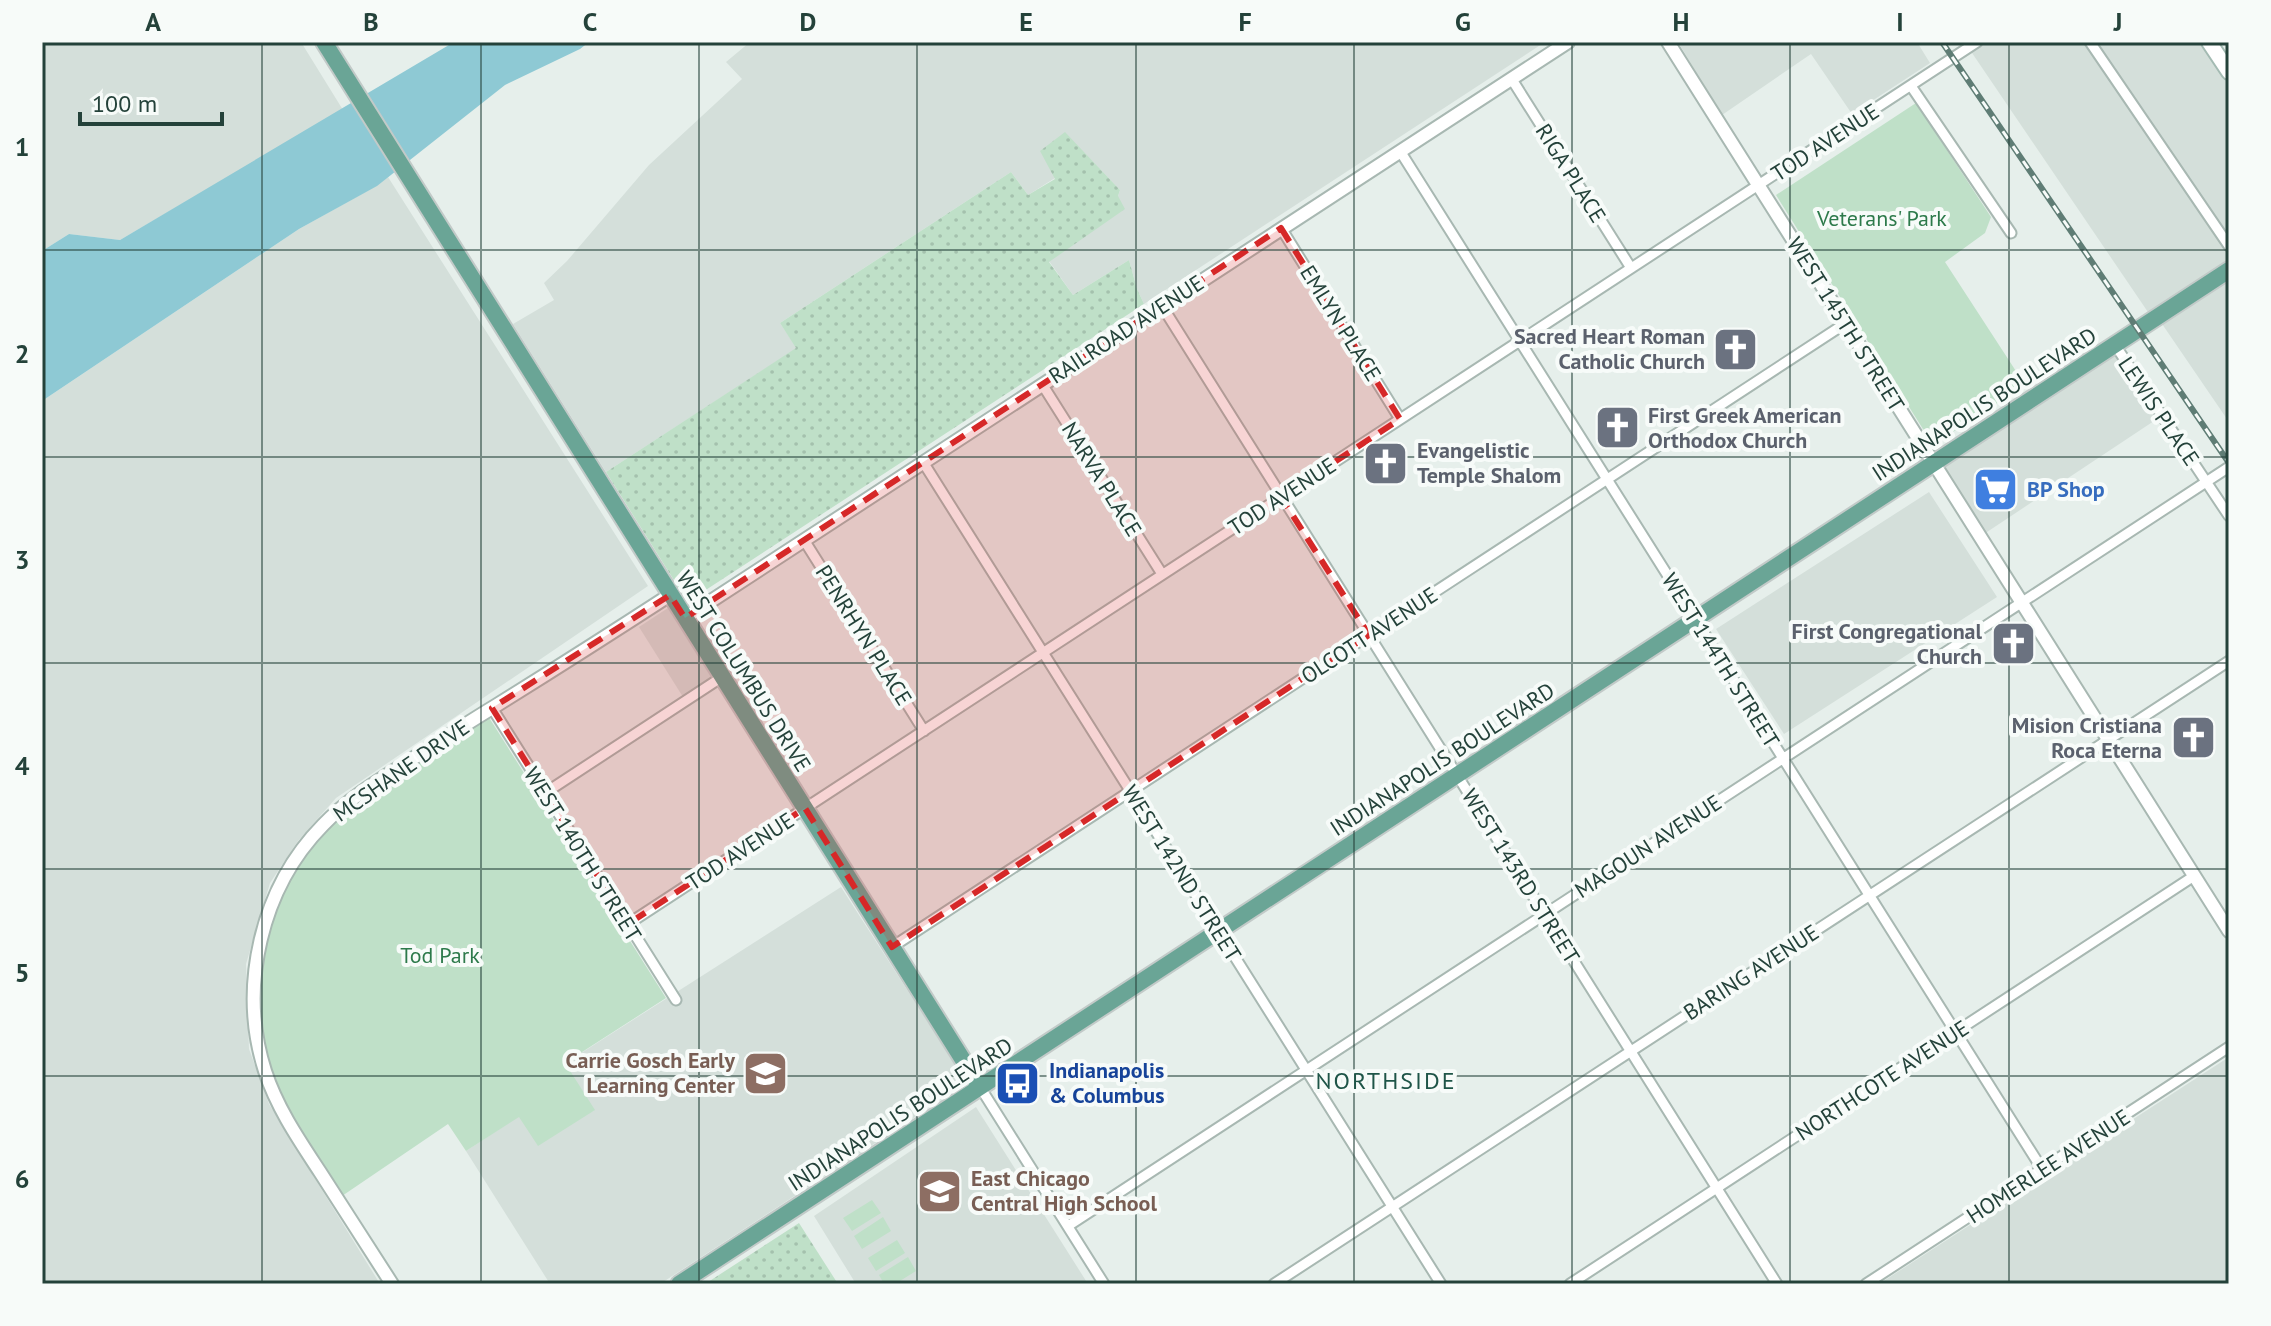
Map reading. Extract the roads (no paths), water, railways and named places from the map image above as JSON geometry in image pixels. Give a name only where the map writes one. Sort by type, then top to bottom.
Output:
[{"type":"main road","name":"WEST COLUMBUS DRIVE","points":[[324,42],[980,1087]]},
{"type":"main road","points":[[2209,42],[2229,72]]},
{"type":"main road","name":"INDIANAPOLIS BOULEVARD","points":[[679,1284],[2229,270]]},
{"type":"street","name":"RAILROAD AVENUE","points":[[685,618],[1568,42]]},
{"type":"street","name":"WEST 145TH STREET","points":[[1668,42],[2229,931]]},
{"type":"street","name":"TOD AVENUE","points":[[628,924],[1977,42]]},
{"type":"street","points":[[2090,42],[2229,246]]},
{"type":"street","name":"RIGA PLACE","points":[[1511,78],[1631,268]]},
{"type":"street","points":[[1911,86],[2011,233]]},
{"type":"street","name":"WEST 144TH STREET","points":[[1400,151],[2042,1169]]},
{"type":"street","name":"EMLYN PLACE","points":[[1281,228],[1400,419]]},
{"type":"street","name":"WEST 143RD STREET","points":[[1162,306],[1777,1284]]},
{"type":"street","name":"OLCOTT AVENUE","points":[[892,947],[1846,323]]},
{"type":"street","name":"LEWIS PLACE","points":[[2115,345],[2229,516]]},
{"type":"street","name":"NARVA PLACE","points":[[1042,384],[1162,574]]},
{"type":"street","name":"WEST 142ND STREET","points":[[923,462],[1441,1284]]},
{"type":"street","name":"MAGOUN AVENUE","points":[[1068,1226],[2229,467]]},
{"type":"street","name":"PENRHYN PLACE","points":[[804,540],[924,731]]},
{"type":"street","name":"MCSHANE DRIVE","points":[[392,1284],[294,1131],[272,1091],[256,1031],[254,992],[257,954],[268,916],[302,850],[323,824],[364,791],[670,595]]},
{"type":"street","name":"BARING AVENUE","points":[[1274,1284],[2229,661]]},
{"type":"street","points":[[545,793],[722,677]]},
{"type":"street","name":"WEST 140TH STREET","points":[[492,708],[676,1000]]},
{"type":"street","name":"NORTHCOTE AVENUE","points":[[1570,1284],[2194,876]]},
{"type":"street","name":"HOMERLEE AVENUE","points":[[1866,1284],[2229,1047]]},
{"type":"street","name":"WEST COLUMBUS DRIVE","points":[[980,1087],[1104,1284]]},
{"type":"water","points":[[454,42],[589,42],[505,85],[377,186],[299,229],[42,401],[42,251],[69,234],[120,240]]},
{"type":"railway","points":[[1942,42],[2229,463]]},
{"type":"place","name":"Sacred Heart Roman Catholic Church","points":[[1736,349]]},
{"type":"place","name":"First Greek American Orthodox Church","points":[[1617,428]]},
{"type":"place","name":"Evangelistic Temple Shalom","points":[[1386,463]]},
{"type":"place","name":"BP Shop","points":[[1996,489]]},
{"type":"place","name":"First Congregational Church","points":[[2013,644]]},
{"type":"place","name":"Mision Cristiana Roca Eterna","points":[[2193,738]]},
{"type":"place","name":"Carrie Gosch Early Learning Center","points":[[766,1073]]},
{"type":"place","name":"Indianapolis & Columbus","points":[[1018,1083]]},
{"type":"place","name":"East Chicago Central High School","points":[[940,1191]]},
{"type":"district","name":"NORTHSIDE","points":[[1386,1080]]},
{"type":"park label","name":"Veterans' Park","points":[[1882,218]]},
{"type":"park label","name":"Tod Park","points":[[440,955]]}]
